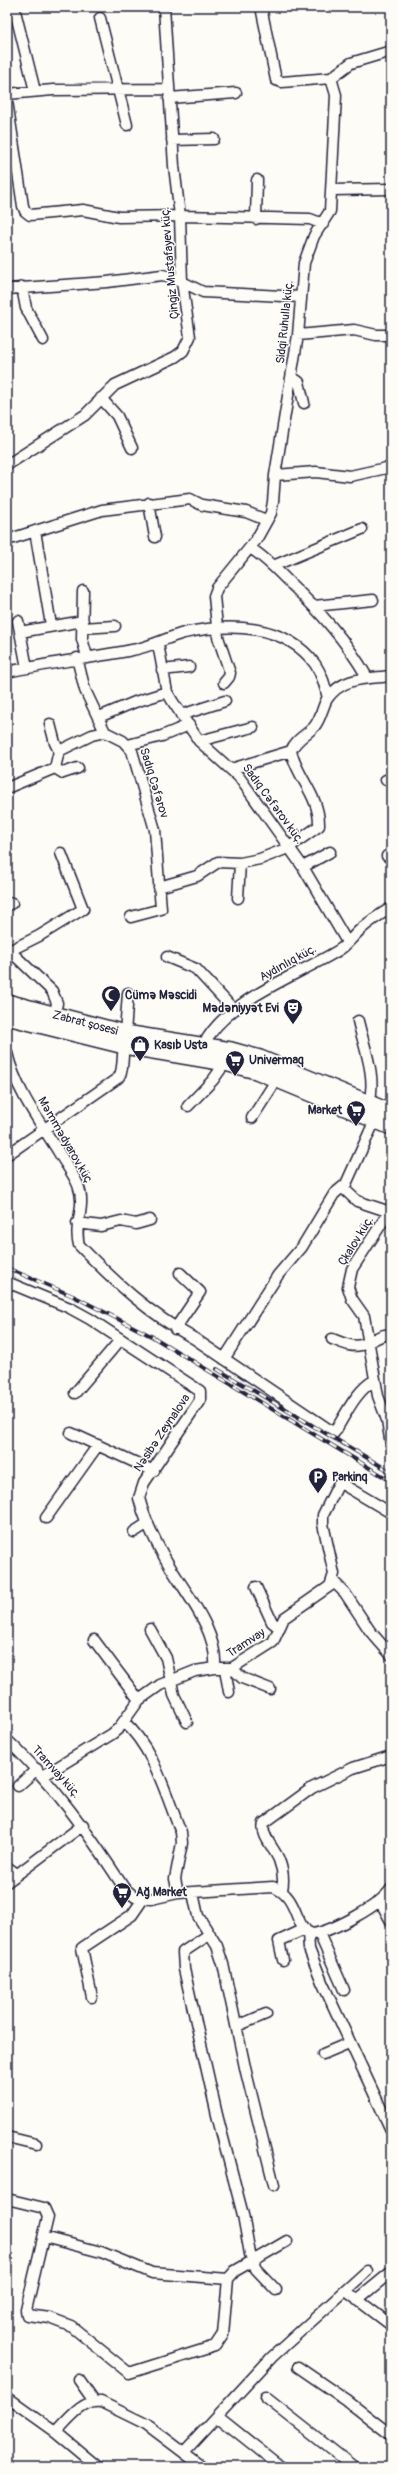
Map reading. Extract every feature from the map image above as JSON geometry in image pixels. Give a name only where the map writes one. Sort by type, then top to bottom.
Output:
[{"type":"main road","name":"Zabrat şosesi","points":[[7,1002],[53,1021],[225,1063],[277,1079],[391,1127]]},
{"type":"main road","name":"Zabrat şosesi","points":[[7,1017],[53,1021]]},
{"type":"main road","name":"Zabrat şosesi","points":[[125,1039],[203,1046],[260,1058],[391,1112]]},
{"type":"street","points":[[14,7],[35,91]]},
{"type":"street","name":"Çingiz Mustafayev küç.","points":[[7,465],[85,415],[115,385],[175,357],[183,351],[190,337],[182,282],[180,216],[172,140],[164,7]]},
{"type":"street","points":[[260,7],[276,80],[282,82],[331,78],[351,63],[391,51]]},
{"type":"street","points":[[100,18],[120,91],[127,125]]},
{"type":"street","name":"Sidqi Ruhulla küç.","points":[[224,683],[229,678],[230,673],[221,649],[214,596],[218,588],[250,548],[266,520],[274,502],[275,475],[298,335],[304,263],[314,236],[330,212],[336,95],[331,78]]},
{"type":"street","points":[[7,94],[35,91],[120,91],[169,94],[236,93]]},
{"type":"street","points":[[7,101],[23,206],[25,211],[30,215],[83,210],[119,217],[180,216],[310,220],[323,224]]},
{"type":"street","points":[[172,140],[214,139]]},
{"type":"street","points":[[256,219],[257,180]]},
{"type":"street","points":[[332,190],[391,189]]},
{"type":"street","points":[[7,288],[107,282],[162,275],[203,292],[301,297]]},
{"type":"street","points":[[22,287],[26,308],[43,340]]},
{"type":"street","points":[[298,335],[354,330],[376,335],[391,335]]},
{"type":"street","points":[[292,377],[299,382],[304,403]]},
{"type":"street","points":[[101,398],[117,416],[132,448]]},
{"type":"street","points":[[275,475],[316,472],[350,476],[391,468]]},
{"type":"street","points":[[7,540],[102,510],[190,499],[202,505],[246,512],[266,520]]},
{"type":"street","points":[[149,503],[155,537]]},
{"type":"street","points":[[273,566],[362,529]]},
{"type":"street","points":[[35,531],[51,625]]},
{"type":"street","points":[[250,548],[273,566],[314,606],[353,653],[367,677]]},
{"type":"street","points":[[59,751],[92,735],[105,732],[85,690],[82,657],[83,591]]},
{"type":"street","points":[[314,606],[373,600]]},
{"type":"street","points":[[18,620],[28,668]]},
{"type":"street","points":[[20,632],[51,625],[82,624],[115,626]]},
{"type":"street","points":[[7,672],[82,657],[132,650],[158,644],[184,633],[218,627],[259,630],[273,634],[296,647],[315,664],[328,698]]},
{"type":"street","name":"Sadıq Cəfərov küç.","points":[[158,644],[167,692],[181,715],[200,741],[231,769],[303,867],[347,942]]},
{"type":"street","points":[[162,670],[189,667]]},
{"type":"street","points":[[159,887],[197,876],[218,862],[240,863],[260,859],[288,848],[312,833],[319,826],[319,821],[312,791],[293,758],[291,751],[293,745],[315,726],[328,698],[342,687],[367,677],[391,676]]},
{"type":"street","points":[[99,717],[135,702],[167,692]]},
{"type":"street","points":[[181,715],[226,701]]},
{"type":"street","points":[[50,724],[54,743],[59,751],[55,768]]},
{"type":"street","points":[[128,745],[162,736],[188,725]]},
{"type":"street","points":[[200,741],[253,727]]},
{"type":"street","name":"Sadıq Cəfərov","points":[[105,732],[128,745],[155,830],[159,864],[161,909],[131,917]]},
{"type":"street","points":[[231,769],[291,751]]},
{"type":"street","points":[[55,768],[63,773],[78,768]]},
{"type":"street","points":[[7,788],[55,768]]},
{"type":"street","points":[[303,867],[330,852]]},
{"type":"street","points":[[53,1021],[57,1003],[52,991],[8,950],[39,936],[83,909],[61,853]]},
{"type":"street","points":[[238,898],[240,863]]},
{"type":"street","name":"Aydınlıq küç.","points":[[203,1046],[208,1035],[234,1010],[258,994],[340,949],[361,928],[391,908]]},
{"type":"street","points":[[167,957],[196,969],[234,1010]]},
{"type":"street","points":[[7,1154],[121,1075],[128,993]]},
{"type":"street","points":[[358,1021],[372,1079],[372,1091],[369,1103]]},
{"type":"street","name":"Məmmədyarov küç","points":[[7,1053],[18,1082],[78,1184],[82,1205],[77,1223],[76,1236],[79,1245],[134,1299],[175,1329],[195,1339],[334,1433],[366,1385],[375,1380]]},
{"type":"street","points":[[188,1106],[213,1080],[225,1063]]},
{"type":"street","points":[[252,1118],[277,1079]]},
{"type":"street","points":[[224,1359],[278,1275],[297,1254],[330,1200],[343,1188],[351,1176],[375,1120]]},
{"type":"street","points":[[343,1188],[358,1201],[389,1217]]},
{"type":"street","name":"Çkalov küç.","points":[[389,1217],[352,1269],[349,1279],[349,1294],[364,1316],[378,1396],[387,1420],[391,1445]]},
{"type":"street","points":[[77,1223],[101,1226],[121,1221],[136,1224],[150,1220]]},
{"type":"street","points":[[175,1329],[200,1292],[180,1273]]},
{"type":"street","name":"Nəsibə Zeynalova","points":[[7,1282],[70,1308],[192,1385],[202,1395],[154,1471],[144,1483],[139,1498],[148,1523],[168,1564],[210,1636],[215,1654],[224,1668],[229,1692]]},
{"type":"street","points":[[332,1339],[349,1345],[360,1346],[381,1335],[391,1335]]},
{"type":"street","points":[[75,1393],[121,1339]]},
{"type":"street","points":[[71,1433],[154,1471]]},
{"type":"street","points":[[46,1518],[98,1445]]},
{"type":"street","points":[[391,1513],[342,1484],[338,1485],[323,1515],[323,1524],[332,1563],[333,1581],[345,1593],[370,1631],[391,1655]]},
{"type":"street","points":[[134,1532],[148,1523]]},
{"type":"street","name":"Tramvay","points":[[18,1786],[112,1734],[124,1722],[139,1700],[171,1680],[195,1671],[224,1668],[273,1642],[278,1626],[284,1618],[325,1591],[333,1581]]},
{"type":"street","points":[[256,1587],[272,1622],[278,1626]]},
{"type":"street","points":[[150,1629],[166,1658],[174,1695],[187,1722]]},
{"type":"street","points":[[94,1640],[139,1700]]},
{"type":"street","points":[[224,1668],[242,1678],[270,1688]]},
{"type":"street","points":[[124,1722],[144,1746],[181,1832],[182,1843],[176,1874],[178,1893]]},
{"type":"street","name":"Tramvay küç.","points":[[7,1740],[40,1773],[82,1825],[124,1888],[135,1897],[143,1899]]},
{"type":"street","points":[[282,1890],[283,1876],[279,1859],[263,1831],[264,1823],[312,1788],[353,1768],[391,1756]]},
{"type":"street","points":[[7,1882],[82,1825]]},
{"type":"street","points":[[7,1867],[17,1874]]},
{"type":"street","points":[[92,1996],[82,1948],[132,1915],[143,1899],[178,1893],[260,1887],[273,1887],[282,1890],[289,1897],[344,1990]]},
{"type":"street","points":[[283,1960],[279,1941],[310,1932],[380,1901],[391,1889]]},
{"type":"street","points":[[193,1893],[198,1916],[210,1934],[220,1955],[246,2072],[274,2185]]},
{"type":"street","points":[[380,1901],[391,1921]]},
{"type":"street","points":[[310,1932],[309,1950],[349,2043],[391,2130]]},
{"type":"street","points":[[210,1934],[187,1948],[183,1952],[183,1959],[253,2262],[256,2269],[276,2290]]},
{"type":"street","points":[[237,2026],[266,2014]]},
{"type":"street","points":[[323,2054],[349,2043]]},
{"type":"street","points":[[7,2137],[36,2144]]},
{"type":"street","points":[[7,2199],[44,2208],[48,2216],[26,2310],[27,2315],[50,2318],[71,2326],[129,2373],[215,2346],[223,2334],[228,2279],[235,2271],[287,2241]]},
{"type":"street","points":[[44,2237],[101,2252],[152,2273],[228,2279]]},
{"type":"street","points":[[184,2452],[272,2357],[346,2291],[366,2271]]},
{"type":"street","points":[[358,2300],[391,2272]]},
{"type":"street","points":[[346,2291],[391,2325]]},
{"type":"street","points":[[298,2367],[346,2400],[391,2435]]},
{"type":"street","points":[[79,2380],[93,2400]]},
{"type":"street","points":[[7,2397],[56,2432],[98,2467]]},
{"type":"street","points":[[265,2397],[354,2467]]},
{"type":"street","points":[[56,2432],[86,2403],[93,2400],[101,2402],[146,2424],[203,2467]]},
{"type":"street","points":[[217,2416],[281,2467]]},
{"type":"railway","points":[[7,1268],[73,1296],[153,1337],[391,1481]]},
{"type":"railway","points":[[217,1369],[391,1472]]},
{"type":"place","name":"Cümə Məscidi","points":[[111,1012]]},
{"type":"place","name":"Mədəniyyət Evi","points":[[293,1025]]},
{"type":"place","name":"Kasıb Usta","points":[[140,1062]]},
{"type":"place","name":"Univermaq","points":[[235,1077]]},
{"type":"place","name":"Market","points":[[356,1127]]},
{"type":"place","name":"Parkinq","points":[[318,1494]]},
{"type":"place","name":"Ağ Market","points":[[122,1909]]}]
